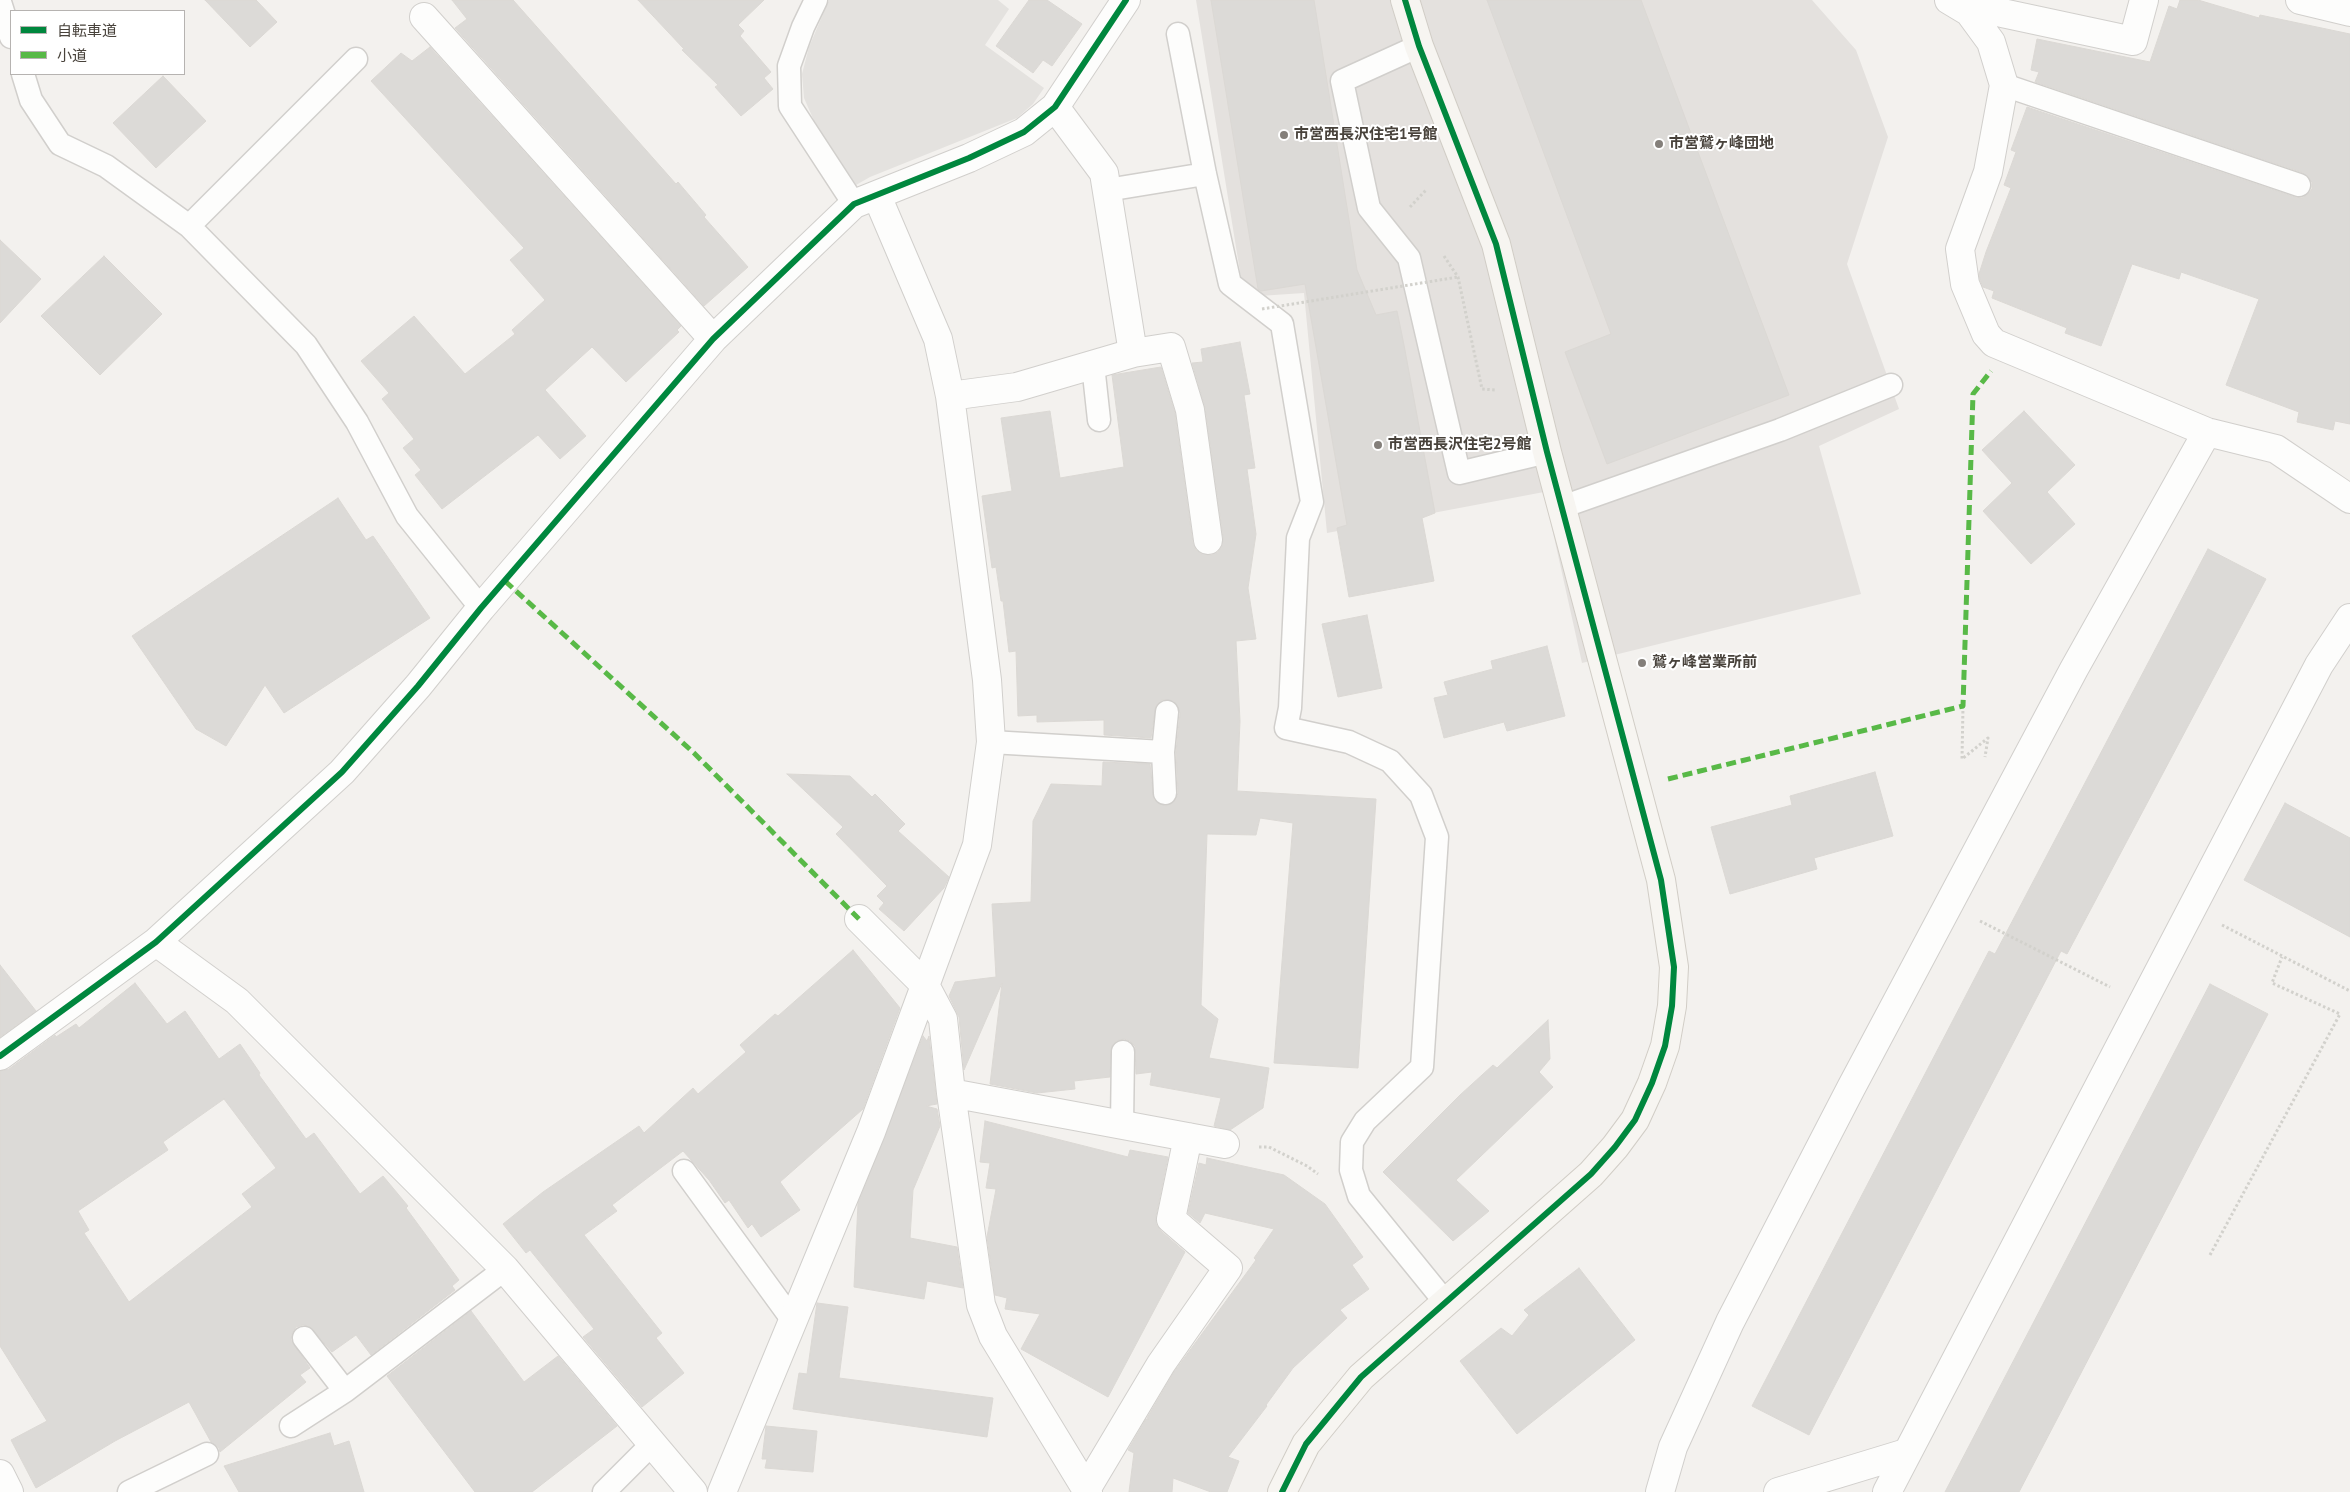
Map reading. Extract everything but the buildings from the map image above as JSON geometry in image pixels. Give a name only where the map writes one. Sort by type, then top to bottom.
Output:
[{"type":"street","points":[[0,1056],[156,942],[342,772],[418,686],[481,608],[713,339],[866,200],[970,158],[1024,132],[1055,106],[1126,0]]},
{"type":"street","points":[[1282,1492],[1306,1444],[1362,1377],[1590,1174],[1615,1147],[1635,1120],[1652,1083],[1664,1046],[1672,1006],[1674,967],[1661,880],[1547,452],[1496,244],[1419,46],[1405,0]]},
{"type":"street","points":[[1959,6],[1993,11],[2133,41],[2144,0]]},
{"type":"street","points":[[2300,0],[2350,12]]},
{"type":"street","points":[[1959,6],[1991,42],[2004,85],[1988,172],[1960,249],[1965,284],[1986,334],[1994,343],[2207,432],[2276,449],[2350,499]]},
{"type":"street","points":[[424,18],[713,339]]},
{"type":"street","points":[[1055,106],[1104,174],[1133,353]]},
{"type":"street","points":[[722,1492],[794,1322],[871,1132],[977,845],[991,742],[987,680],[950,396],[938,338],[866,200]]},
{"type":"street","points":[[950,396],[1017,387],[1133,353],[1171,347],[1190,410],[1208,540]]},
{"type":"street","points":[[1660,1492],[1673,1447],[1730,1322],[1761,1261],[2074,669],[2207,432]]},
{"type":"street","points":[[1887,1492],[2319,665],[2350,618]]},
{"type":"street","points":[[858,919],[924,985],[943,1019],[951,1093],[981,1305],[993,1336],[1087,1490],[1161,1364],[1228,1268],[1171,1219],[1188,1137]]},
{"type":"street","points":[[156,942],[237,1001],[505,1269],[693,1492]]},
{"type":"street","points":[[951,1093],[1225,1144]]},
{"type":"street","points":[[1778,1492],[1906,1453]]},
{"type":"street","points":[[0,1474],[9,1492]]},
{"type":"lane","points":[[816,0],[789,66],[790,106],[866,200]]},
{"type":"lane","points":[[0,2],[10,34]]},
{"type":"lane","points":[[1178,34],[1205,174],[1230,284],[1282,324],[1312,502],[1298,538],[1290,708],[1286,728],[1350,742],[1390,761],[1421,795],[1437,837],[1422,1067],[1365,1121],[1352,1142],[1351,1170],[1359,1196],[1446,1303]]},
{"type":"lane","points":[[1419,46],[1342,81],[1369,208],[1409,258],[1459,473],[1547,452]]},
{"type":"lane","points":[[189,226],[356,58]]},
{"type":"lane","points":[[23,75],[31,100],[60,144],[106,166],[189,226],[306,345],[357,422],[407,516],[481,608]]},
{"type":"lane","points":[[2004,85],[2299,185]]},
{"type":"lane","points":[[1107,190],[1205,174]]},
{"type":"lane","points":[[1093,365],[1099,420]]},
{"type":"lane","points":[[1562,507],[1780,430],[1891,385]]},
{"type":"lane","points":[[1165,793],[1163,752],[1167,712]]},
{"type":"lane","points":[[991,742],[1163,752]]},
{"type":"lane","points":[[1122,1125],[1123,1052]]},
{"type":"lane","points":[[684,1171],[794,1322]]},
{"type":"lane","points":[[291,1426],[345,1391],[505,1269]]},
{"type":"lane","points":[[304,1338],[345,1391]]},
{"type":"lane","points":[[604,1492],[652,1444]]},
{"type":"lane","points":[[129,1492],[207,1454]]},
{"type":"path","points":[[1262,309],[1458,277],[1482,389],[1499,390]]},
{"type":"path","points":[[1963,706],[1962,760],[1988,738],[1985,764]]},
{"type":"path","points":[[2191,908],[2350,991]]},
{"type":"path","points":[[1978,920],[2142,1004]]},
{"type":"path","points":[[2210,1255],[2340,1014],[2272,982],[2282,957]]},
{"type":"path","points":[[1225,1144],[1269,1148],[1307,1166],[1339,1192],[1359,1196]]},
{"type":"shaded area","points":[[829,0],[998,0],[1009,9],[985,45],[1044,88],[1033,104],[1017,118],[870,177],[856,185],[815,123],[804,98],[802,74],[809,47]]},
{"type":"shaded area","points":[[1196,0],[1812,0],[1856,50],[1888,137],[1847,264],[1899,409],[1819,446],[1861,594],[1582,663],[1544,492],[1327,533],[1304,293],[1259,296],[1241,278]]},
{"type":"marked path","points":[[1668,779],[1963,706],[1973,394],[1991,371]]},
{"type":"marked path","points":[[505,581],[694,753],[859,919]]},
{"type":"cycle path","points":[[0,1056],[156,942],[342,772],[418,686],[481,608],[713,339],[854,204],[969,158],[1024,132],[1055,107],[1126,0]]},
{"type":"cycle path","points":[[1282,1492],[1306,1444],[1361,1377],[1591,1174],[1615,1147],[1635,1120],[1652,1083],[1665,1046],[1672,1006],[1674,967],[1661,880],[1547,452],[1496,244],[1419,46],[1405,0]]},
{"type":"place","name":"市営西長沢住宅1号館","points":[[1284,135]]},
{"type":"place","name":"市営鷲ヶ峰団地","points":[[1659,144]]},
{"type":"place","name":"市営西長沢住宅2号館","points":[[1378,445]]},
{"type":"place","name":"鷲ヶ峰営業所前","points":[[1642,663]]}]
